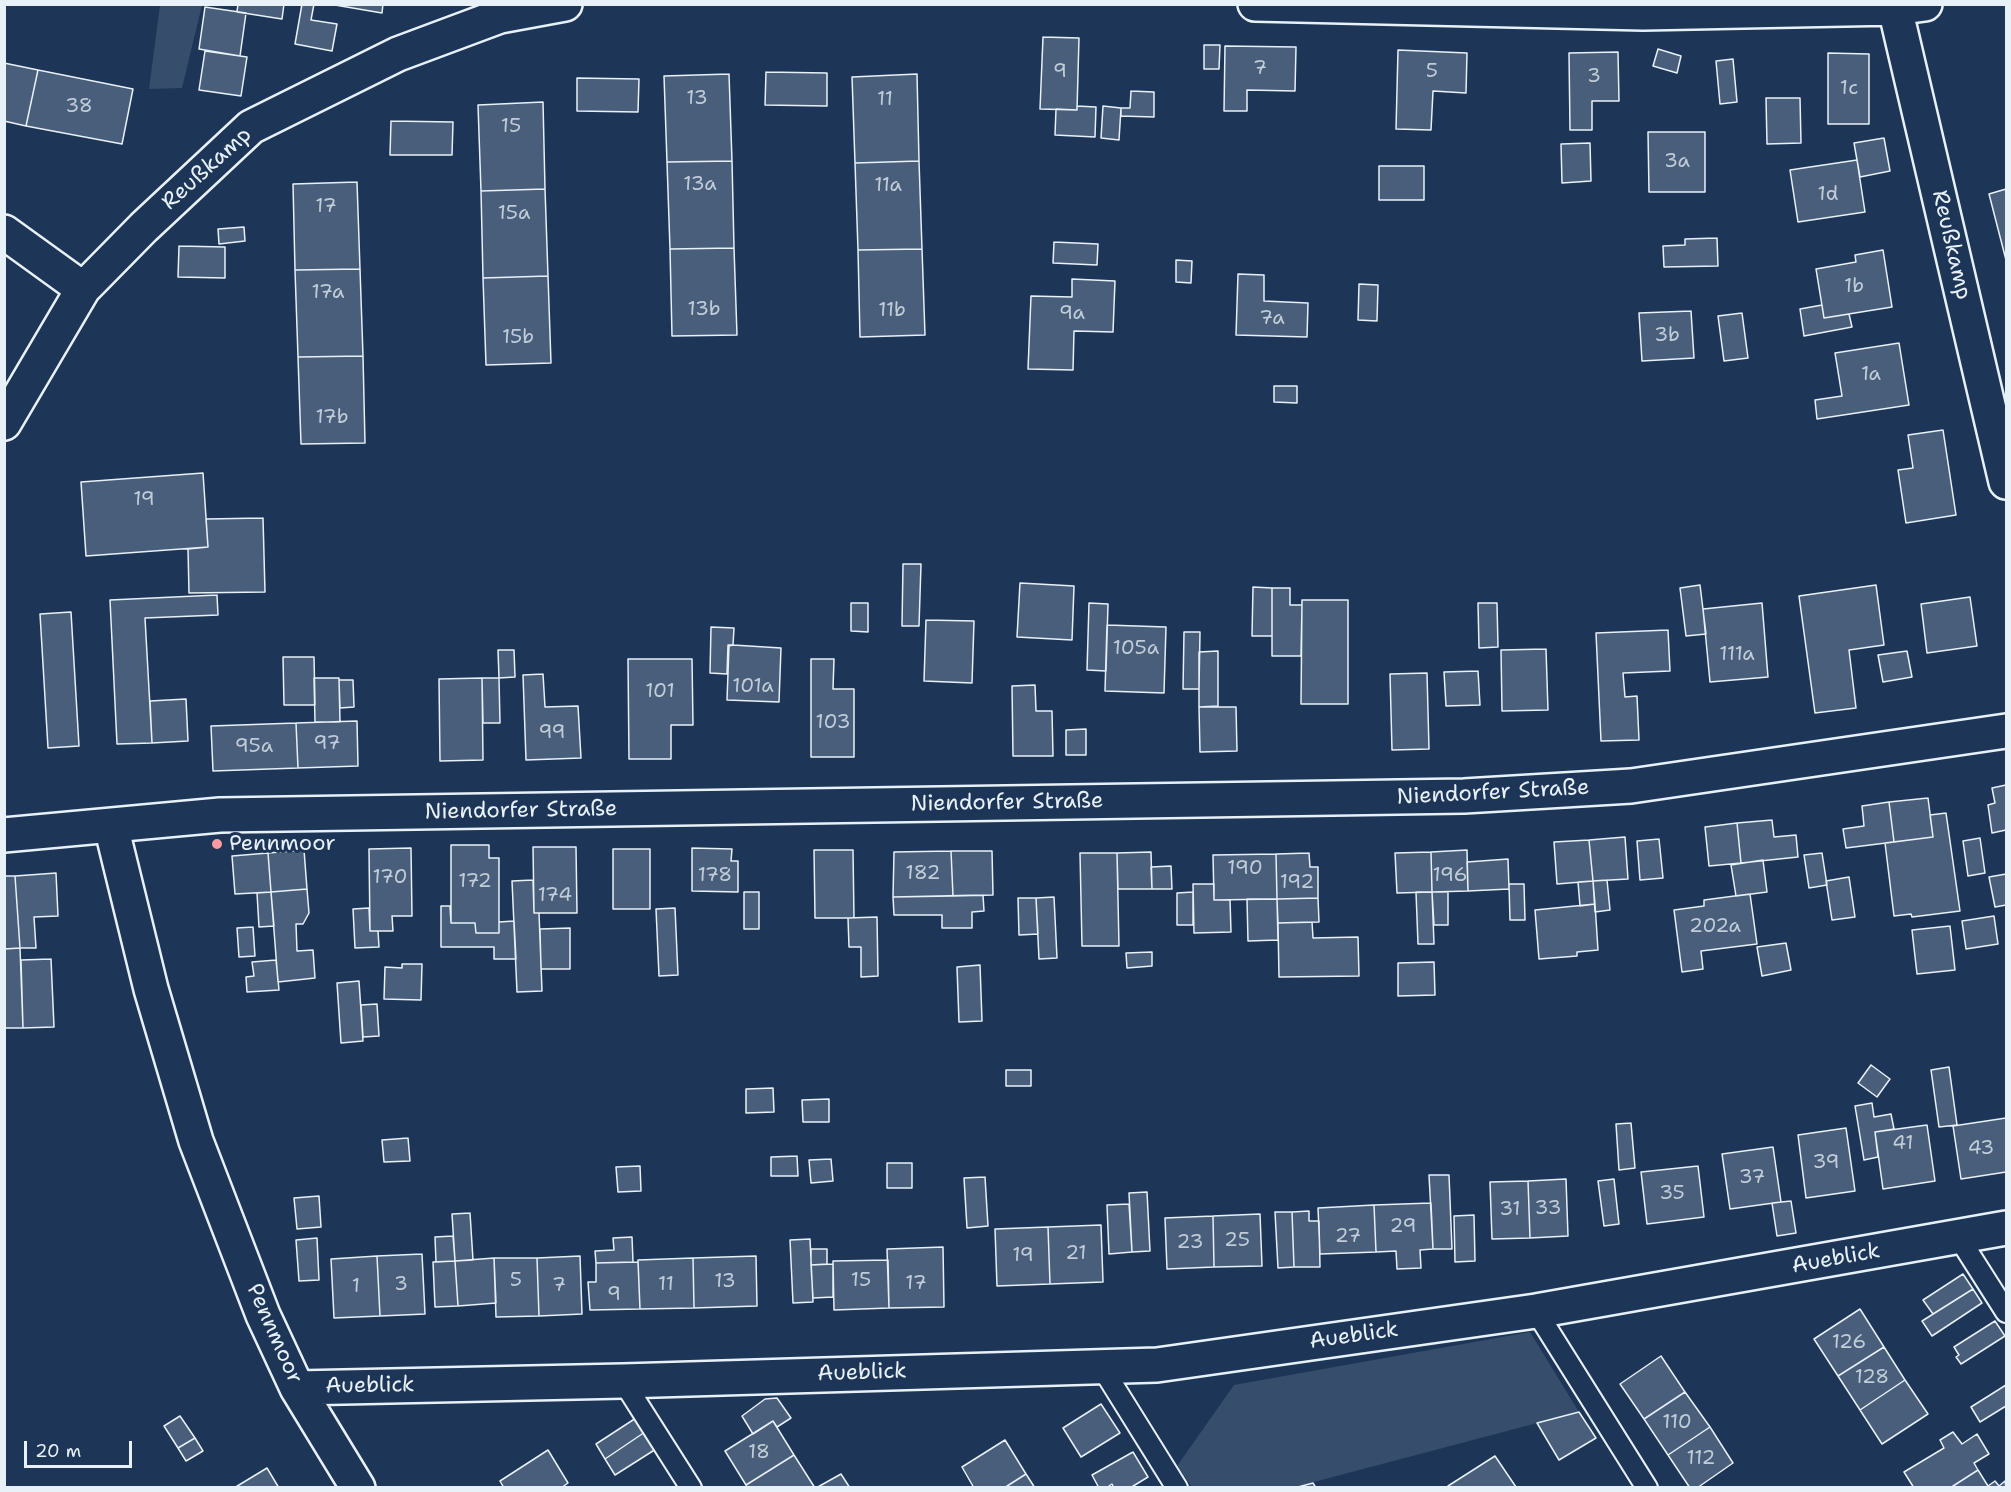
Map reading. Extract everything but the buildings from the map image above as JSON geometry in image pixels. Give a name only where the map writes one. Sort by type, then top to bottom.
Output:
[{"type":"street","name":"Reußkamp","points":[[4,423],[83,289],[144,227],[251,128],[398,54],[500,16],[565,4]]},
{"type":"street","name":"Reußkamp","points":[[1256,4],[1643,13],[1910,6],[2007,482]]},
{"type":"street","points":[[4,232],[83,289]]},
{"type":"street","name":"Niendorfer Straße","points":[[4,835],[220,815],[1464,796],[1631,786],[2007,731]]},
{"type":"street","name":"Pennmoor","points":[[111,826],[151,988],[196,1142],[263,1315],[297,1388],[358,1488]]},
{"type":"street","name":"Aueblick","points":[[297,1388],[1157,1365],[1536,1311],[2007,1228]]},
{"type":"lane","points":[[1959,1238],[2007,1312]]},
{"type":"lane","points":[[1536,1311],[1647,1488]]},
{"type":"lane","points":[[1101,1366],[1177,1488]]},
{"type":"lane","points":[[623,1381],[691,1488]]},
{"type":"shaded area","points":[[160,5],[202,5],[182,88],[149,89]]},
{"type":"shaded area","points":[[1530,1332],[1579,1412],[1295,1487],[1192,1487],[1177,1466],[1234,1385]]},
{"type":"place","name":"Pennmoor","points":[[217,844]]}]
